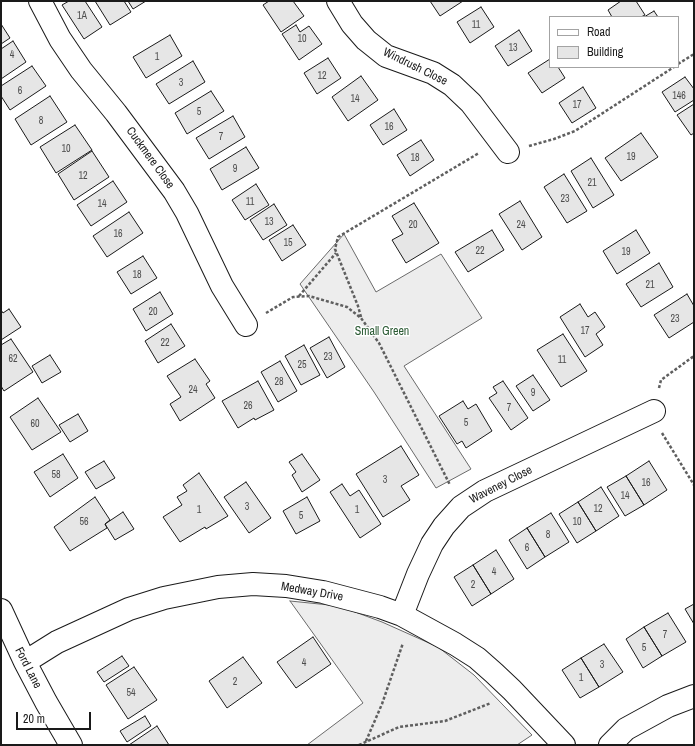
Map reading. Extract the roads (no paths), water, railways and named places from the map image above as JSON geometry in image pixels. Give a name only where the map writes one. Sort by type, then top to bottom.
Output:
[{"type":"street","name":"Cuckmere Close","points":[[40,1],[60,39],[81,70],[116,113],[174,191],[187,213],[222,286],[246,325]]},
{"type":"street","name":"Windrush Close","points":[[338,1],[352,24],[366,40],[386,56],[433,73],[452,85],[471,103],[504,146]]},
{"type":"street","name":"Waveney Close","points":[[407,618],[418,574],[432,544],[444,526],[461,507],[485,491],[654,411]]},
{"type":"street","name":"Medway Drive","points":[[25,662],[57,642],[129,609],[182,593],[218,587],[253,584],[286,586],[362,601],[407,618],[455,644],[477,658],[512,690],[564,745]]},
{"type":"street","name":"Ford Lane","points":[[1,610],[25,662],[71,745]]},
{"type":"street","points":[[610,745],[626,729],[668,706],[694,696]]},
{"type":"park label","name":"Small Green","points":[[382,332]]}]
